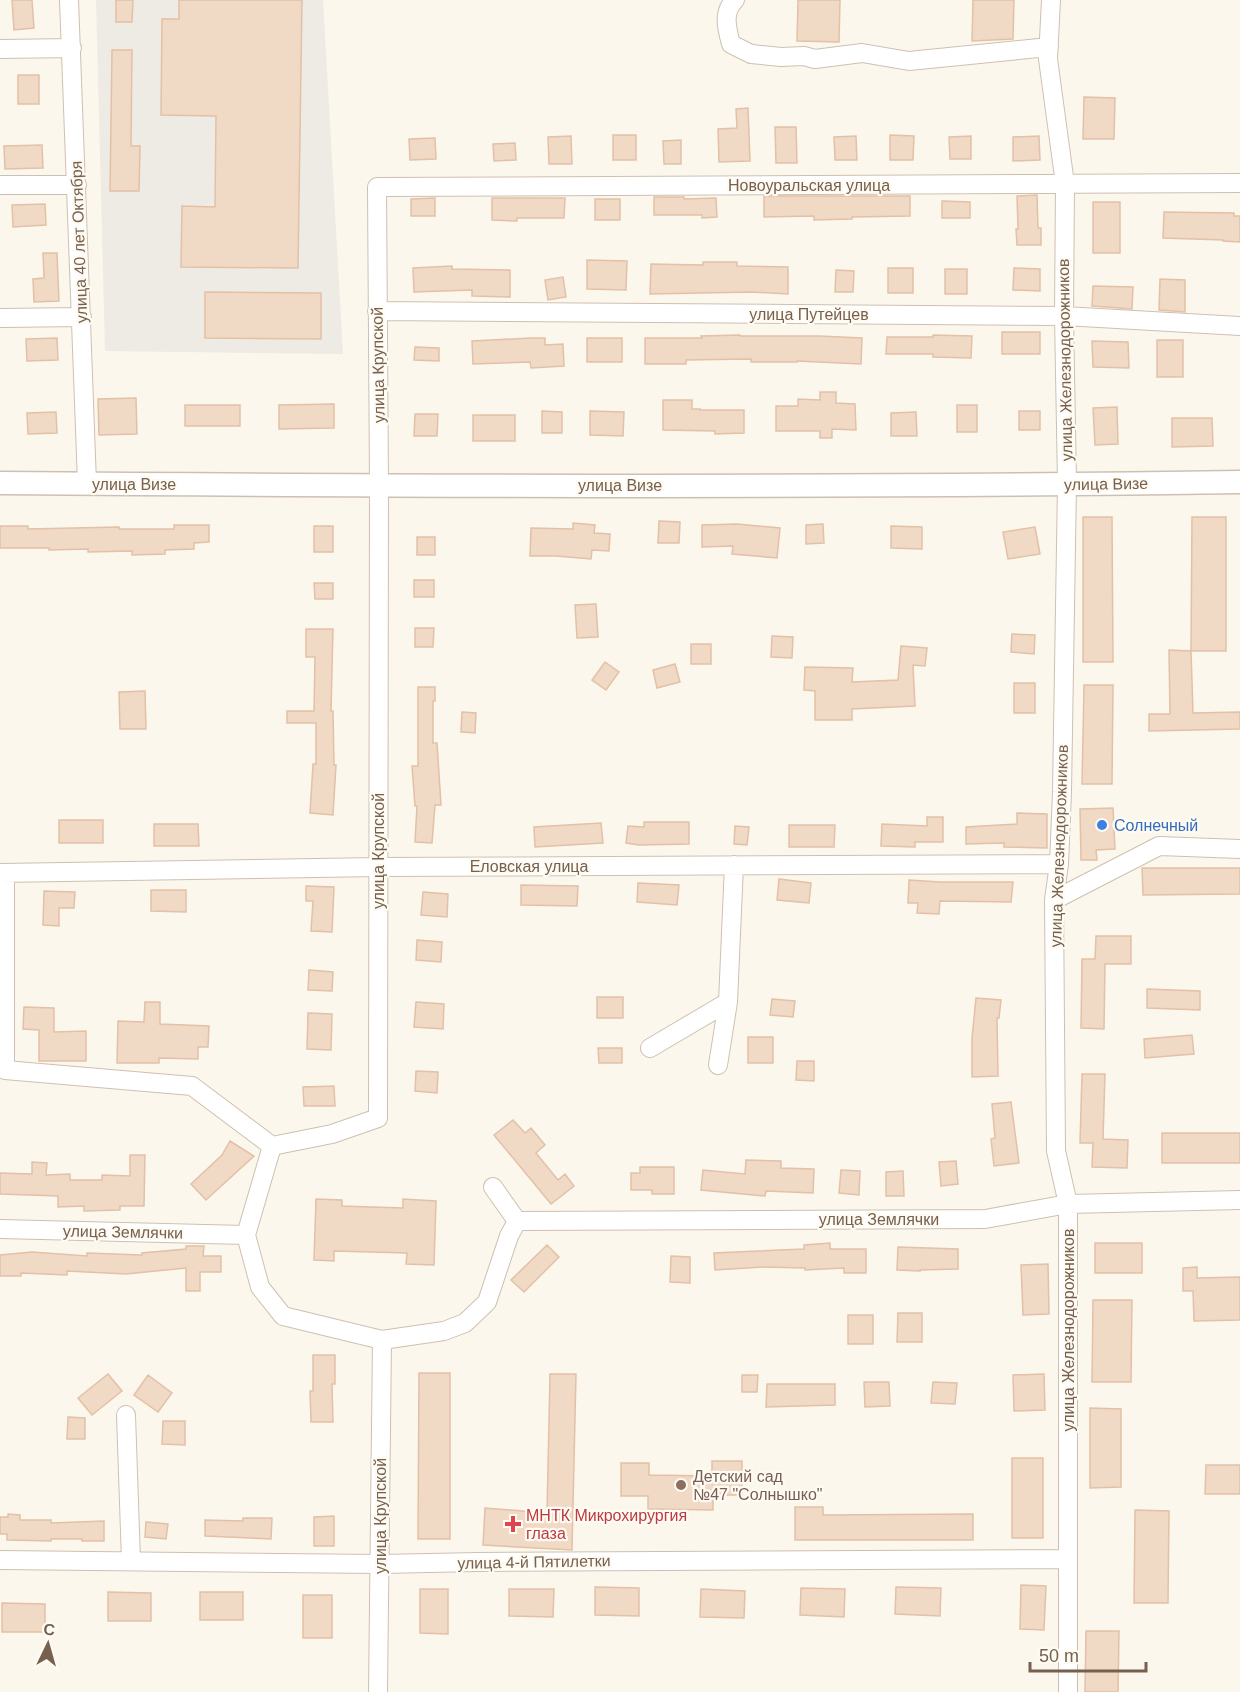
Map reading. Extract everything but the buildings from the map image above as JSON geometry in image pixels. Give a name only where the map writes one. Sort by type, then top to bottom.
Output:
[{"type":"street","name":"улица 40 лет Октября","points":[[69,0],[87,483]]},
{"type":"street","points":[[735,0],[729,6],[726,25],[731,44],[751,54],[782,57],[804,56],[815,59],[862,53],[909,61],[1049,47]]},
{"type":"street","name":"улица Железнодорожников","points":[[1051,0],[1048,59],[1065,184],[1064,316],[1067,484],[1062,792],[1059,864],[1054,900],[1056,1151],[1068,1204],[1068,1692]]},
{"type":"street","points":[[0,49],[72,48]]},
{"type":"street","name":"Новоуральская улица","points":[[377,187],[1240,183]]},
{"type":"street","points":[[0,185],[77,185]]},
{"type":"street","name":"улица Крупской","points":[[272,1146],[332,1134],[378,1118],[377,187]]},
{"type":"street","name":"улица Путейцев","points":[[377,311],[1064,316],[1240,326]]},
{"type":"street","points":[[0,318],[82,317]]},
{"type":"street","name":"улица Визе","points":[[0,483],[379,486],[1240,482]]},
{"type":"street","points":[[1054,900],[1159,846],[1240,849]]},
{"type":"street","name":"Еловская улица","points":[[2,873],[378,867],[1059,864]]},
{"type":"street","points":[[718,1065],[728,1002],[734,866]]},
{"type":"street","points":[[2,873],[5,1070],[192,1086],[272,1146],[246,1235],[260,1287],[283,1316],[381,1341],[444,1331],[465,1323],[487,1302],[509,1236],[517,1221],[493,1186]]},
{"type":"street","points":[[650,1048],[728,1002]]},
{"type":"street","name":"улица Землячки","points":[[517,1221],[985,1219],[1068,1204],[1240,1200]]},
{"type":"street","name":"улица Землячки","points":[[0,1229],[246,1235]]},
{"type":"street","name":"улица Крупской","points":[[378,1692],[381,1341]]},
{"type":"street","points":[[126,1415],[131,1561]]},
{"type":"street","name":"улица 4-й Пятилетки","points":[[0,1560],[380,1564],[1068,1559]]},
{"type":"shaded area","points":[[96,0],[323,0],[343,354],[105,351]]},
{"type":"place","name":"Солнечный","points":[[1102,825]]},
{"type":"place","name":"Детский сад №47 \"Солнышко\"","points":[[681,1485]]},
{"type":"place","name":"МНТК Микрохирургия глаза","points":[[513,1524]]}]
